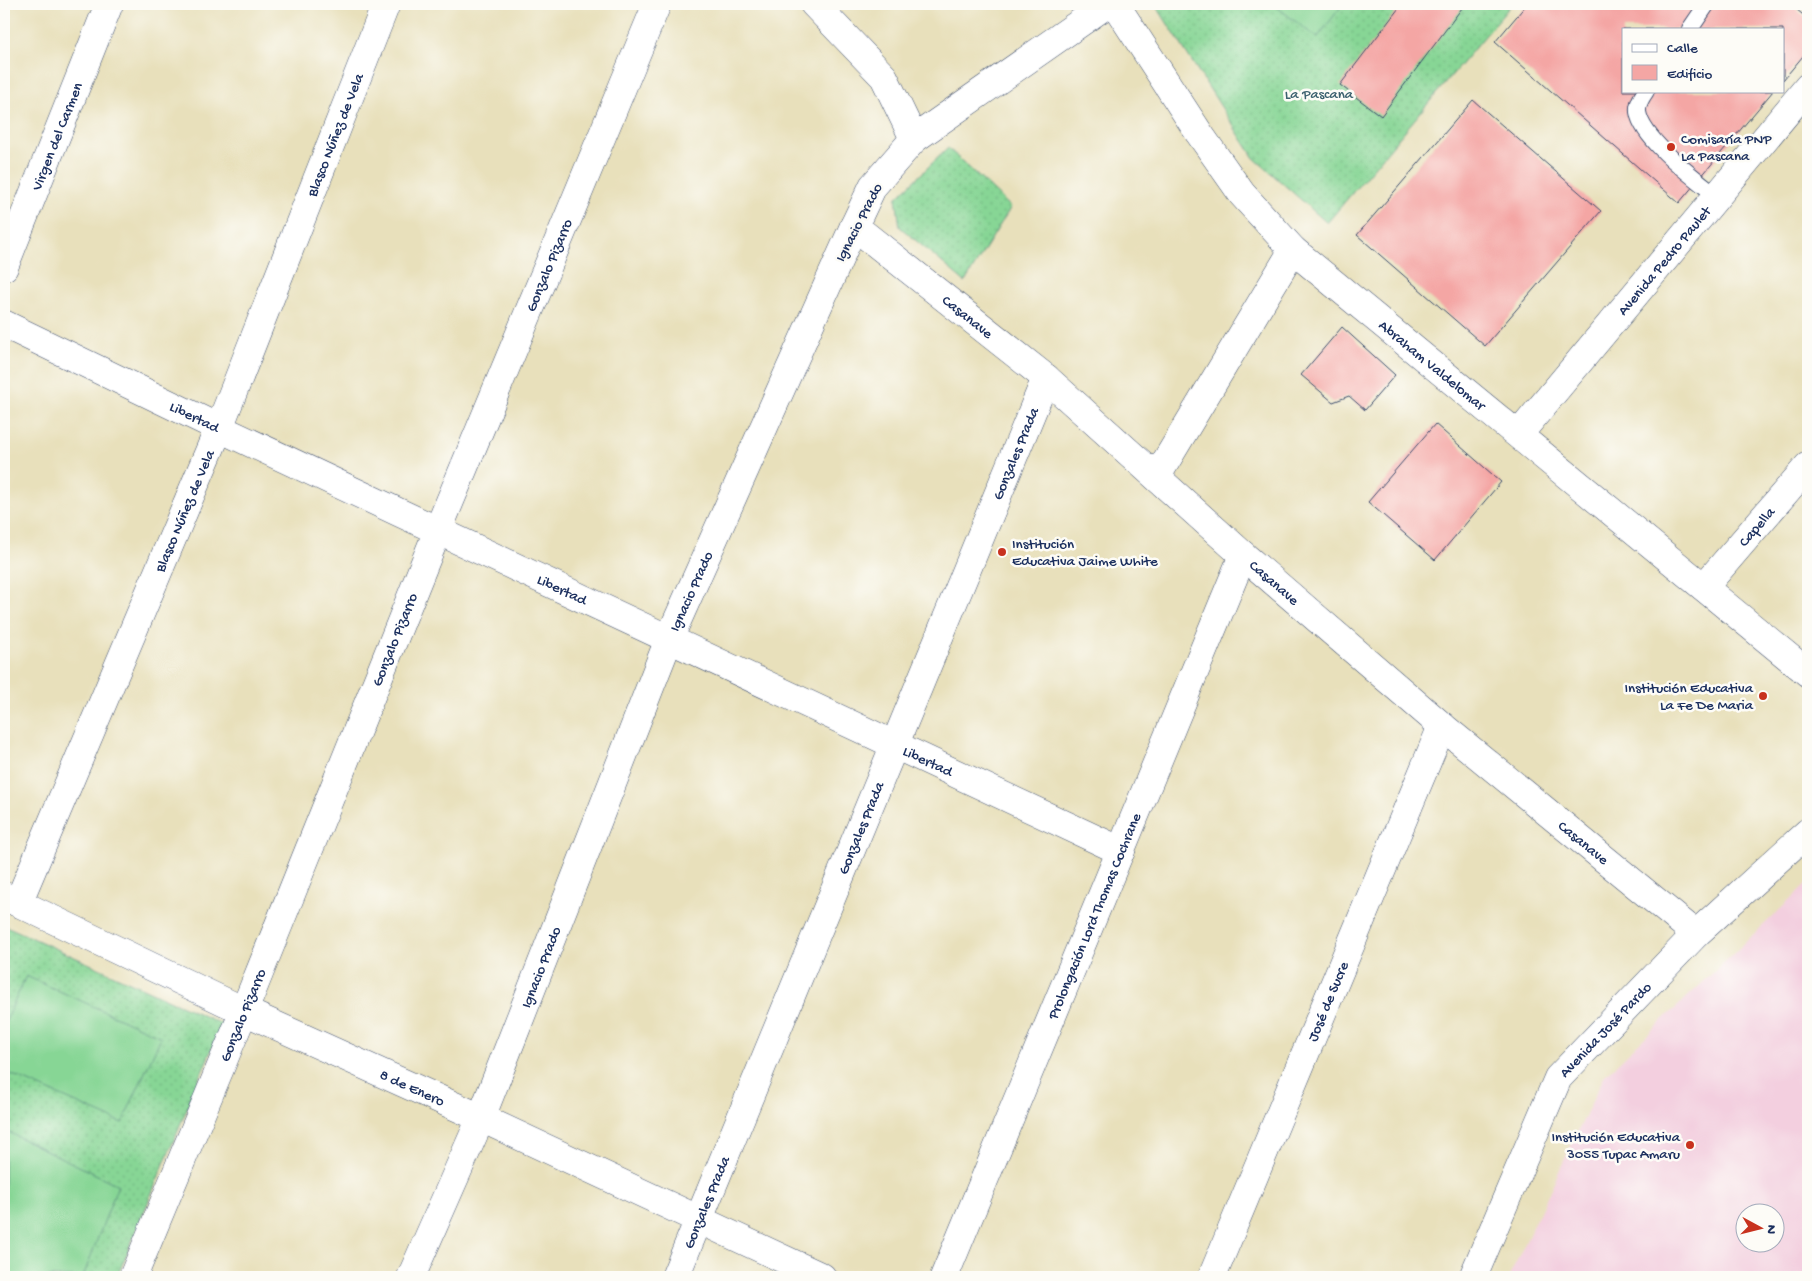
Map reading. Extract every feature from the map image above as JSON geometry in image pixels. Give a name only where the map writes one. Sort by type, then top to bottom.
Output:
[{"type":"street","name":"Virgen del Carmen","points":[[4,267],[109,4]]},
{"type":"street","name":"Blasco Núñez de Vela","points":[[11,899],[219,428],[386,4]]},
{"type":"street","name":"Gonzalo Pizarro","points":[[133,1277],[244,1011],[438,530],[657,4]]},
{"type":"street","points":[[814,4],[884,77],[914,139]]},
{"type":"street","name":"Ignacio Prado","points":[[411,1277],[481,1118],[669,639],[873,186],[914,139],[1107,4]]},
{"type":"street","name":"Abraham Valdelomar","points":[[1115,4],[1199,133],[1242,194],[1293,250],[1808,673]]},
{"type":"street","name":"Avenida Pedro Paulet","points":[[1519,434],[1808,86]]},
{"type":"street","name":"Casanave","points":[[854,226],[1046,378],[1243,555],[1442,726],[1696,934]]},
{"type":"street","points":[[1157,476],[1293,250]]},
{"type":"street","name":"Libertad","points":[[4,324],[219,428],[1120,851]]},
{"type":"street","name":"Gonzales Prada","points":[[675,1277],[1046,378]]},
{"type":"street","name":"Capella","points":[[1704,587],[1808,466]]},
{"type":"street","name":"Prolongación Lord Thomas Cochrane","points":[[944,1277],[1243,555]]},
{"type":"street","name":"José de Sucre","points":[[1212,1277],[1442,726]]},
{"type":"street","name":"Avenida José Pardo","points":[[1473,1277],[1558,1078],[1696,934],[1808,832]]},
{"type":"street","name":"8 de Enero","points":[[11,899],[244,1011],[481,1118],[822,1277]]},
{"type":"lane","points":[[1691,28],[1707,4]]},
{"type":"lane","points":[[1645,92],[1639,101],[1638,113],[1643,124],[1662,151],[1717,196]]},
{"type":"shaded area","name":"Institución Educativa 3055 Tupac Amaru","points":[[1808,883],[1808,1277],[1509,1277],[1604,1076]]},
{"type":"green space","name":"La Pascana","points":[[1155,4],[1512,4],[1327,223],[1254,158]]},
{"type":"green space","points":[[1273,4],[1343,4],[1317,38]]},
{"type":"green space","points":[[948,148],[1011,207],[965,282],[900,227],[896,198]]},
{"type":"green space","points":[[4,925],[222,1024],[117,1277],[4,1277]]},
{"type":"green space","points":[[26,976],[161,1037],[122,1123],[4,1071],[4,1025]]},
{"type":"green space","points":[[4,1130],[118,1185],[83,1277],[4,1277]]},
{"type":"building","points":[[1402,4],[1465,4],[1381,116],[1340,85]]},
{"type":"building","name":"Comisaría PNP La Pascana","points":[[1527,4],[1790,4],[1808,19],[1808,50],[1784,79],[1784,28],[1622,28],[1622,92],[1772,92],[1679,203],[1495,42]]},
{"type":"building","points":[[1473,100],[1601,211],[1485,346],[1357,235]]},
{"type":"building","points":[[1342,327],[1395,375],[1365,410],[1349,396],[1333,402],[1301,375]]},
{"type":"building","points":[[1435,424],[1501,482],[1435,560],[1368,502]]},
{"type":"place","name":"Comisaría PNP La Pascana","points":[[1671,147]]},
{"type":"place","name":"Institución Educativa Jaime White","points":[[1002,552]]},
{"type":"place","name":"Institución Educativa La Fe De Maria","points":[[1763,696]]},
{"type":"place","name":"Institución Educativa 3055 Tupac Amaru","points":[[1690,1145]]}]
